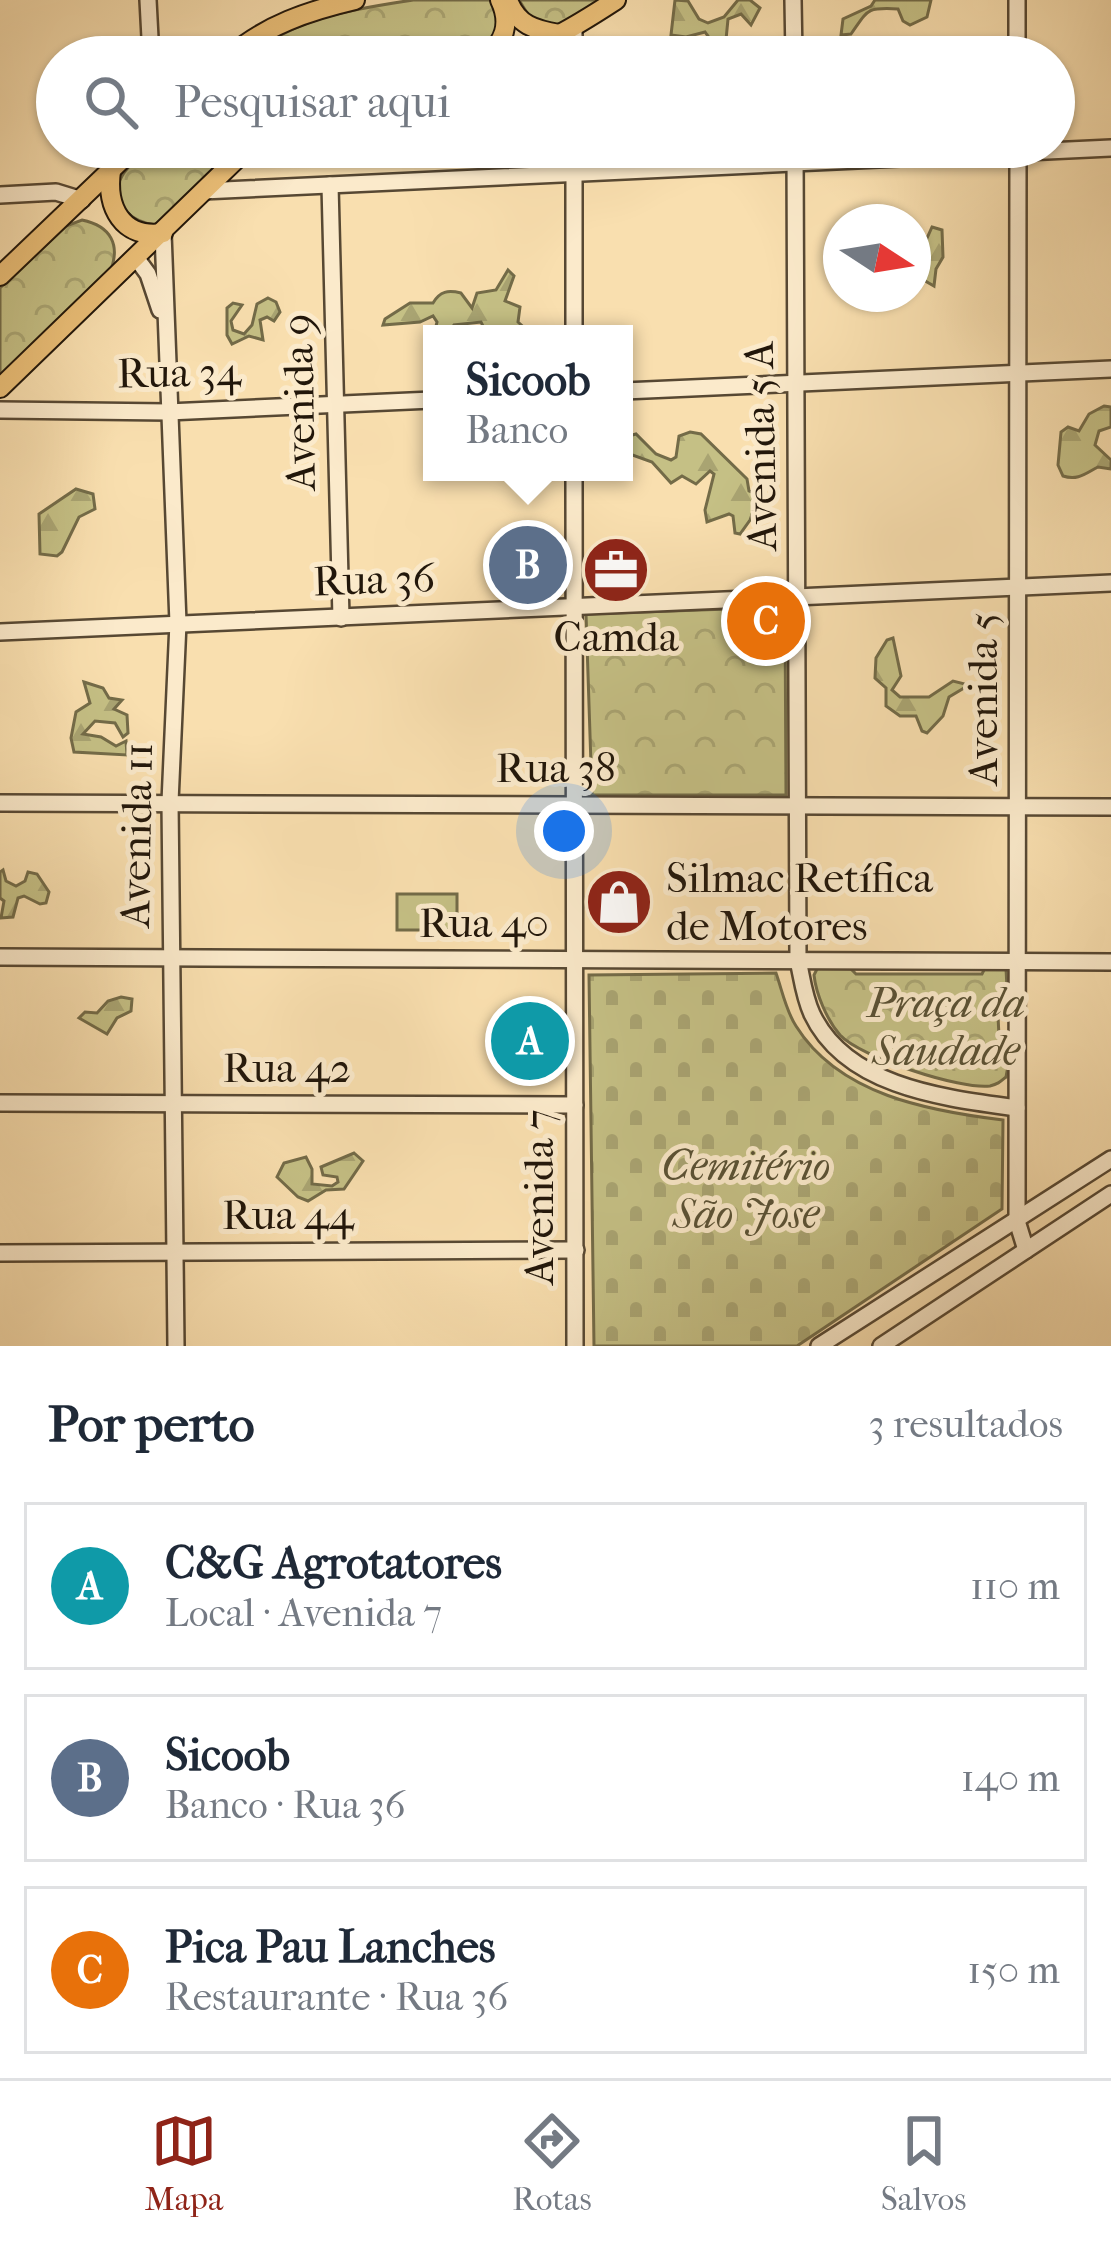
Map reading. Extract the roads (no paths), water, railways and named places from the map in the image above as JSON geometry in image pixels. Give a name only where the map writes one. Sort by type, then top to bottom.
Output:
[{"type":"main road","points":[[256,36],[303,12],[355,0]]},
{"type":"main road","points":[[504,0],[518,20],[536,30],[567,31]]},
{"type":"main road","points":[[504,0],[504,36]]},
{"type":"main road","points":[[556,36],[616,0]]},
{"type":"main road","points":[[0,276],[114,168]]},
{"type":"main road","points":[[0,388],[225,170]]},
{"type":"main road","points":[[111,171],[111,204],[136,259]]},
{"type":"main road","points":[[82,200],[133,230],[163,233]]},
{"type":"street","points":[[148,0],[150,36]]},
{"type":"street","points":[[793,0],[794,36]]},
{"type":"street","points":[[1017,0],[1017,36]]},
{"type":"street","points":[[567,31],[568,36]]},
{"type":"street","points":[[1075,149],[1111,148]]},
{"type":"street","points":[[574,168],[574,325]]},
{"type":"street","points":[[203,191],[644,168]]},
{"type":"street","name":"Avenida 5 A","points":[[795,168],[798,960]]},
{"type":"street","name":"Avenida 5","points":[[1018,168],[1017,1221],[1026,1250]]},
{"type":"street","name":"Avenida 9","points":[[330,185],[341,618]]},
{"type":"street","points":[[0,195],[56,192],[82,200]]},
{"type":"street","name":"Avenida 11","points":[[163,233],[178,623],[170,802],[176,1346]]},
{"type":"street","name":"Avenida 11","points":[[136,259],[148,274],[164,326]]},
{"type":"street","points":[[633,391],[1111,369]]},
{"type":"street","name":"Rua 34","points":[[0,410],[168,412],[423,400]]},
{"type":"street","name":"Avenida 7","points":[[574,481],[575,1346]]},
{"type":"street","name":"Rua 36","points":[[0,632],[1111,583]]},
{"type":"street","name":"Rua 38","points":[[0,803],[1111,806]]},
{"type":"street","name":"Rua 40","points":[[0,957],[1111,962]]},
{"type":"street","points":[[798,960],[813,1017],[848,1058],[930,1093],[1017,1108]]},
{"type":"street","name":"Rua 42","points":[[0,1103],[575,1105]]},
{"type":"street","points":[[819,1346],[1111,1159]]},
{"type":"street","points":[[881,1346],[1109,1201]]},
{"type":"street","name":"Rua 44","points":[[0,1252],[576,1250]]},
{"type":"place","name":"Sicoob","points":[[528,565]]},
{"type":"place","name":"Camda","points":[[616,570]]},
{"type":"place","name":"Pica Pau Lanches","points":[[766,621]]},
{"type":"place","name":"Silmac Retífica de Motores","points":[[619,902]]},
{"type":"place","name":"C&G Agrotatores","points":[[530,1041]]},
{"type":"park label","name":"Praça da Saudade","points":[[946,1027]]},
{"type":"park label","name":"Cemitério São Jose","points":[[746,1190]]}]
